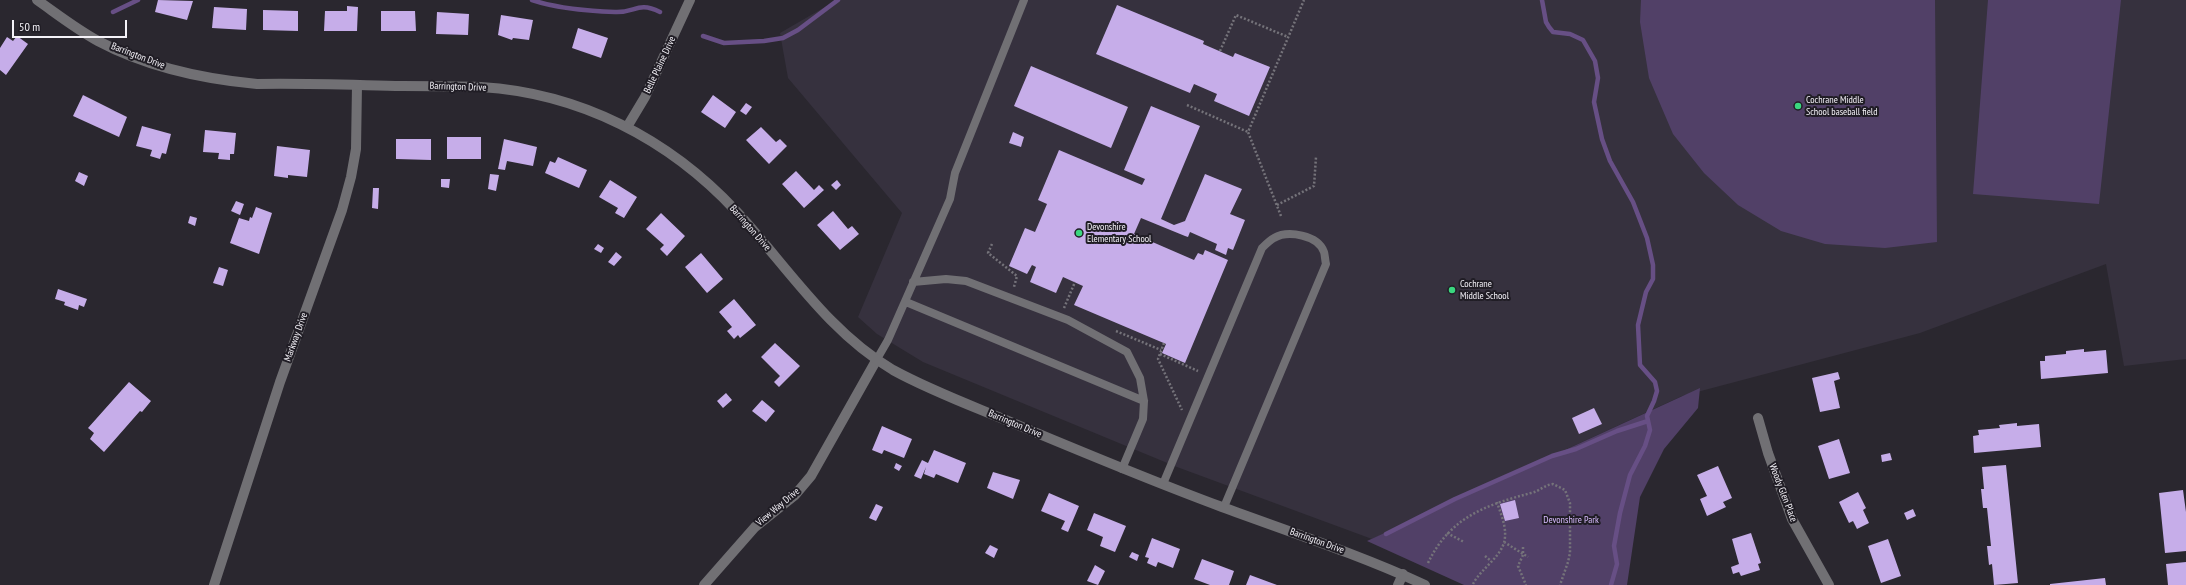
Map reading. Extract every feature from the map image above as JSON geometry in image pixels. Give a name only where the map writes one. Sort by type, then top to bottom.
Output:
[{"type":"street","name":"Barrington Drive","points":[[36,0],[98,41],[156,64],[188,74],[223,81],[257,84],[483,87],[517,91],[576,106],[627,127],[660,145],[704,180],[736,212],[808,296],[841,329],[877,359],[906,377],[1122,469],[1403,574],[1425,585]]},
{"type":"street","name":"Belle Plaine Drive","points":[[627,127],[646,97],[690,0]]},
{"type":"street","name":"Markway Drive","points":[[214,585],[280,382],[342,210],[351,177],[356,149],[357,85]]},
{"type":"street","name":"View Way Drive","points":[[704,585],[754,527],[795,495],[811,476],[877,359]]},
{"type":"street","name":"Woody Glen Place","points":[[1758,418],[1768,452],[1792,520],[1828,585]]},
{"type":"street","points":[[1398,585],[1403,574]]},
{"type":"lane","points":[[877,359],[906,302],[913,282],[950,199],[955,173],[1024,0]]},
{"type":"lane","points":[[1164,484],[1262,248],[1280,236],[1286,234],[1300,235],[1314,242],[1324,251],[1326,264],[1224,507]]},
{"type":"lane","points":[[913,282],[946,279],[966,281],[1068,320],[1127,352],[1140,378],[1144,401],[1143,419],[1122,469]]},
{"type":"lane","points":[[906,302],[1144,401]]},
{"type":"path","points":[[1248,132],[1304,0]]},
{"type":"path","points":[[1220,51],[1236,15],[1288,37]]},
{"type":"path","points":[[1187,105],[1248,132],[1281,216]]},
{"type":"path","points":[[1277,205],[1314,186],[1316,157]]},
{"type":"path","points":[[992,244],[988,253],[1017,276],[1014,286]]},
{"type":"path","points":[[1064,308],[1075,282]]},
{"type":"path","points":[[1115,331],[1161,350]]},
{"type":"path","points":[[1164,343],[1158,359],[1183,413]]},
{"type":"path","points":[[1160,354],[1197,371]]},
{"type":"path","points":[[1428,563],[1438,544],[1447,533],[1468,516],[1497,502],[1534,493],[1548,484],[1560,486],[1566,490],[1570,503],[1570,553],[1560,585]]},
{"type":"path","points":[[1473,584],[1480,572],[1491,561],[1504,542],[1504,528],[1497,502]]},
{"type":"path","points":[[1447,533],[1464,542]]},
{"type":"path","points":[[1504,542],[1528,557]]},
{"type":"path","points":[[1523,548],[1523,555],[1518,566],[1526,585]]},
{"type":"path","points":[[1486,556],[1491,561]]},
{"type":"shaded area","name":"Cochrane Middle School","points":[[837,0],[2186,0],[2186,359],[2124,366],[2106,264],[1920,333],[1682,396],[1372,539],[1177,467],[923,362],[877,334],[858,317],[902,213],[788,78],[780,33]]},
{"type":"green space","name":"Cochrane Middle School baseball field","points":[[1641,0],[1935,0],[1937,242],[1885,248],[1825,244],[1781,231],[1738,205],[1704,173],[1673,134],[1649,78],[1640,22]]},
{"type":"green space","points":[[1988,0],[2121,0],[2099,204],[1973,194]]},
{"type":"green space","name":"Devonshire Park","points":[[1700,388],[1698,408],[1664,449],[1640,497],[1627,585],[1464,585],[1367,541]]},
{"type":"building","points":[[158,0],[193,1],[187,20],[155,12]]},
{"type":"building","points":[[1117,5],[1204,41],[1203,44],[1233,57],[1235,53],[1270,67],[1249,116],[1214,101],[1217,94],[1194,84],[1190,93],[1096,54]]},
{"type":"building","points":[[347,6],[358,7],[357,31],[324,31],[325,11],[347,11]]},
{"type":"building","points":[[214,7],[247,9],[246,30],[212,28]]},
{"type":"building","points":[[263,10],[298,11],[298,31],[263,30]]},
{"type":"building","points":[[381,11],[415,11],[416,31],[381,31]]},
{"type":"building","points":[[437,12],[469,14],[468,35],[436,34]]},
{"type":"building","points":[[501,15],[533,20],[529,40],[513,38],[512,40],[498,35]]},
{"type":"building","points":[[578,28],[608,38],[601,58],[572,48]]},
{"type":"building","points":[[17,36],[28,44],[6,75],[0,70],[0,48],[7,37],[13,41]]},
{"type":"building","points":[[1031,66],[1128,107],[1111,148],[1014,106]]},
{"type":"building","points":[[83,95],[127,117],[119,137],[73,116]]},
{"type":"building","points":[[713,95],[736,112],[725,128],[701,112]]},
{"type":"building","points":[[746,103],[752,107],[746,115],[740,111]]},
{"type":"building","name":"Devonshire Elementary School","points":[[1151,106],[1200,126],[1161,219],[1174,225],[1185,221],[1205,174],[1242,189],[1230,214],[1245,220],[1233,250],[1228,248],[1226,255],[1215,250],[1217,244],[1190,232],[1188,237],[1141,218],[1134,234],[1194,260],[1198,253],[1203,255],[1205,250],[1228,260],[1185,363],[1162,353],[1166,344],[1074,305],[1083,286],[1063,277],[1056,293],[1030,282],[1036,267],[1032,265],[1027,274],[1009,266],[1025,228],[1035,232],[1047,204],[1038,200],[1059,150],[1142,185],[1145,179],[1124,170]]},
{"type":"building","points":[[142,126],[171,134],[166,154],[162,153],[160,159],[150,156],[152,150],[136,146]]},
{"type":"building","points":[[761,127],[776,142],[780,139],[787,146],[769,164],[746,140]]},
{"type":"building","points":[[205,130],[236,133],[234,154],[230,154],[230,160],[218,159],[219,153],[203,152]]},
{"type":"building","points":[[1013,132],[1024,137],[1021,147],[1009,143]]},
{"type":"building","points":[[447,137],[481,137],[481,159],[447,159]]},
{"type":"building","points":[[396,139],[431,139],[431,160],[396,159]]},
{"type":"building","points":[[504,139],[537,147],[533,166],[507,161],[505,170],[498,169]]},
{"type":"building","points":[[277,146],[310,150],[307,177],[288,175],[288,178],[274,176]]},
{"type":"building","points":[[558,157],[587,170],[579,188],[545,173],[550,161],[555,163]]},
{"type":"building","points":[[796,171],[814,190],[819,185],[824,190],[804,208],[782,184]]},
{"type":"building","points":[[79,172],[88,176],[84,186],[75,181]]},
{"type":"building","points":[[490,174],[499,175],[496,191],[488,189]]},
{"type":"building","points":[[441,179],[450,179],[449,188],[441,187]]},
{"type":"building","points":[[610,180],[637,197],[624,218],[615,213],[618,208],[599,197]]},
{"type":"building","points":[[837,180],[841,185],[836,190],[831,185]]},
{"type":"building","points":[[373,188],[379,188],[378,209],[372,208]]},
{"type":"building","points":[[236,201],[244,204],[240,215],[231,211]]},
{"type":"building","points":[[256,207],[272,213],[259,254],[230,243],[239,218],[249,221],[250,217],[252,218]]},
{"type":"building","points":[[833,211],[848,229],[852,226],[859,234],[840,250],[817,225]]},
{"type":"building","points":[[661,213],[685,236],[667,256],[660,249],[664,245],[646,229]]},
{"type":"building","points":[[190,216],[197,218],[195,226],[188,223]]},
{"type":"building","points":[[598,244],[604,248],[601,253],[594,249]]},
{"type":"building","points":[[616,252],[622,257],[614,266],[608,262]]},
{"type":"building","points":[[701,253],[723,279],[707,293],[685,267]]},
{"type":"building","points":[[219,267],[228,270],[223,286],[213,283]]},
{"type":"building","points":[[58,289],[87,299],[84,307],[79,305],[78,310],[64,305],[65,302],[55,299]]},
{"type":"building","points":[[734,299],[756,325],[740,338],[738,335],[734,339],[727,331],[732,327],[719,312]]},
{"type":"building","points":[[775,343],[800,366],[779,387],[774,382],[780,376],[761,357]]},
{"type":"building","points":[[2084,349],[2084,352],[2106,350],[2108,373],[2041,379],[2040,361],[2045,361],[2045,356],[2066,354],[2066,351]]},
{"type":"building","points":[[1838,372],[1840,379],[1834,381],[1840,408],[1820,412],[1812,378]]},
{"type":"building","points":[[129,382],[151,401],[142,412],[140,411],[104,452],[90,439],[94,433],[88,428]]},
{"type":"building","points":[[726,393],[732,400],[723,408],[717,401]]},
{"type":"building","points":[[762,400],[775,411],[766,422],[752,411]]},
{"type":"building","points":[[1594,408],[1602,424],[1579,434],[1572,418]]},
{"type":"building","points":[[2017,423],[2017,426],[2039,424],[2041,447],[1974,453],[1973,436],[1979,435],[1978,430],[2000,428],[1999,425]]},
{"type":"building","points":[[882,426],[912,439],[904,458],[884,450],[882,454],[872,450]]},
{"type":"building","points":[[1839,439],[1850,473],[1829,479],[1818,446]]},
{"type":"building","points":[[934,450],[966,463],[958,483],[936,474],[934,478],[924,474],[926,467],[921,479],[914,476],[922,460],[928,463]]},
{"type":"building","points":[[1890,453],[1892,460],[1882,462],[1881,455]]},
{"type":"building","points":[[896,463],[902,466],[899,471],[894,468]]},
{"type":"building","points":[[2006,465],[2018,583],[1994,585],[1992,564],[1989,565],[1987,546],[1991,546],[1987,508],[1983,508],[1981,489],[1984,489],[1982,467]]},
{"type":"building","points":[[1718,466],[1732,498],[1723,502],[1726,507],[1707,516],[1700,499],[1707,496],[1697,475]]},
{"type":"building","points":[[993,472],[1020,480],[1013,499],[987,488]]},
{"type":"building","points":[[2183,490],[2186,512],[2186,551],[2165,553],[2159,493]]},
{"type":"building","points":[[1858,492],[1866,508],[1863,510],[1869,523],[1857,529],[1853,521],[1849,523],[1839,502]]},
{"type":"building","points":[[1049,493],[1079,506],[1068,532],[1061,529],[1065,521],[1041,511]]},
{"type":"building","points":[[1515,500],[1519,518],[1505,521],[1500,504]]},
{"type":"building","points":[[876,504],[883,507],[876,521],[869,518]]},
{"type":"building","points":[[1913,509],[1916,516],[1907,520],[1904,513]]},
{"type":"building","points":[[1094,513],[1126,526],[1115,552],[1100,546],[1103,537],[1087,530]]},
{"type":"building","points":[[1751,533],[1761,563],[1758,564],[1760,570],[1741,576],[1739,572],[1733,574],[1731,567],[1739,564],[1732,539]]},
{"type":"building","points":[[1152,538],[1180,549],[1173,568],[1158,562],[1156,567],[1147,563],[1149,558],[1145,557]]},
{"type":"building","points":[[1888,539],[1901,576],[1881,583],[1868,546]]},
{"type":"building","points":[[990,545],[998,549],[994,558],[985,553]]},
{"type":"building","points":[[1132,552],[1139,555],[1137,561],[1129,557]]},
{"type":"building","points":[[1202,559],[1234,571],[1229,585],[1210,585],[1194,579]]},
{"type":"building","points":[[2186,562],[2186,585],[2168,585],[2166,564]]},
{"type":"building","points":[[1095,565],[1105,571],[1098,585],[1087,581]]},
{"type":"building","points":[[1250,575],[1277,585],[1246,585]]},
{"type":"building","points":[[2105,578],[2106,585],[2050,585],[2050,584]]},
{"type":"waterway","points":[[113,12],[138,0]]},
{"type":"waterway","points":[[532,0],[553,6],[605,12],[622,12],[641,7],[660,12]]},
{"type":"waterway","points":[[703,36],[724,43],[764,41],[783,38],[798,30],[838,0]]},
{"type":"waterway","points":[[1542,0],[1546,22],[1553,32],[1570,34],[1583,40],[1595,61],[1598,78],[1594,102],[1602,139],[1610,161],[1633,202],[1647,238],[1653,265],[1653,279],[1646,292],[1638,325],[1640,365],[1655,382],[1657,391],[1647,416],[1650,430],[1645,446],[1630,475],[1620,513],[1614,546],[1617,564],[1611,585]]},
{"type":"waterway","points":[[1386,534],[1455,499],[1552,456],[1576,449],[1617,431],[1648,421]]},
{"type":"place","name":"Cochrane Middle School baseball field","points":[[1798,106]]},
{"type":"place","name":"Devonshire Elementary School","points":[[1079,233]]},
{"type":"place","name":"Cochrane Middle School","points":[[1452,290]]}]
